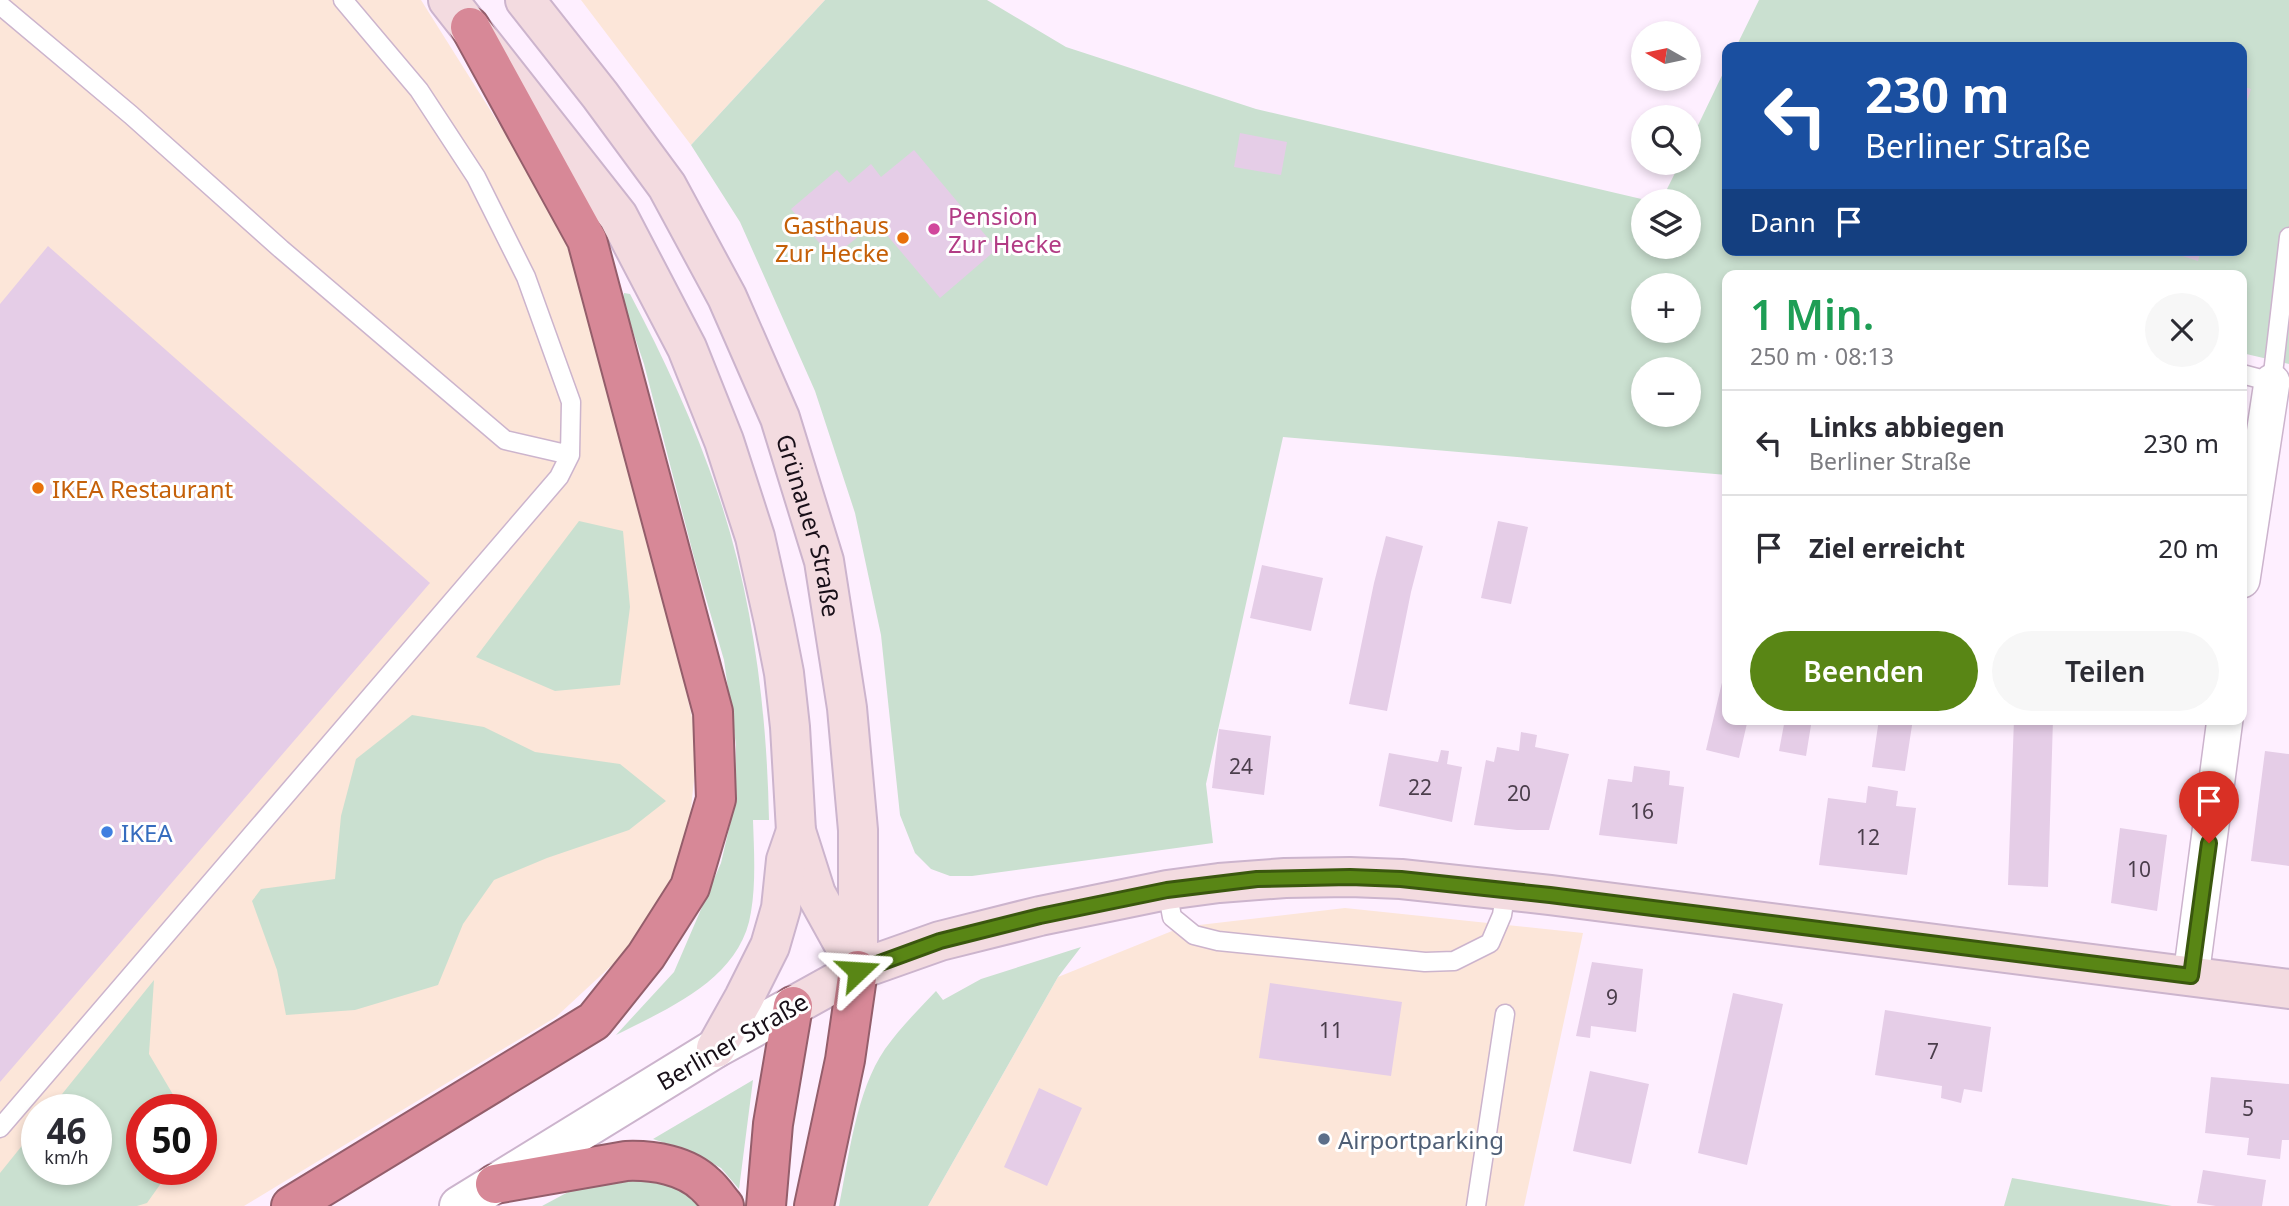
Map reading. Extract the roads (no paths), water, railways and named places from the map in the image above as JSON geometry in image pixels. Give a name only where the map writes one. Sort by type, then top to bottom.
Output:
[{"type":"highway","points":[[292,1206],[594,1021],[646,956],[690,887],[716,799],[713,712],[587,240],[459,14]]},
{"type":"highway","points":[[814,1206],[845,1060],[858,971]]},
{"type":"highway","points":[[766,1206],[773,1124],[793,1006]]},
{"type":"highway","points":[[495,1184],[626,1161],[646,1160],[667,1164],[704,1183],[724,1206]]},
{"type":"main road","name":"Grünauer Straße","points":[[525,0],[667,186],[727,297],[780,418],[824,561],[847,708],[858,830],[858,971]]},
{"type":"main road","points":[[459,14],[618,216],[687,348],[724,441],[755,537],[784,673],[796,831],[816,894],[858,971]]},
{"type":"main road","points":[[716,1048],[770,946],[781,908],[786,860],[796,831]]},
{"type":"main road","name":"Berliner Straße","points":[[793,1006],[858,971],[961,935],[1040,916],[1167,890],[1257,879],[1350,877],[1401,879],[1506,890],[2289,989]]},
{"type":"street","points":[[2247,513],[2257,378]]},
{"type":"street","points":[[2191,976],[2224,725]]},
{"type":"street","name":"Berliner Straße","points":[[459,1206],[716,1048],[793,1006]]},
{"type":"lane","points":[[0,1128],[559,477],[570,456],[571,402],[526,277],[476,177],[419,90],[343,0]]},
{"type":"lane","points":[[0,5],[121,106],[281,249],[505,440],[570,456]]},
{"type":"lane","points":[[2257,378],[2289,237]]},
{"type":"lane","points":[[1167,890],[1172,917],[1194,934],[1218,941],[1425,962],[1454,961],[1490,943],[1502,915],[1506,890]]},
{"type":"lane","points":[[1475,1206],[1505,1014]]},
{"type":"place","name":"Pension Zur Hecke","points":[[934,229]]},
{"type":"place","name":"Gasthaus Zur Hecke","points":[[903,238]]},
{"type":"place","name":"IKEA Restaurant","points":[[38,488]]},
{"type":"place","name":"IKEA","points":[[107,832]]},
{"type":"place","name":"Airportparking","points":[[1324,1139]]}]
